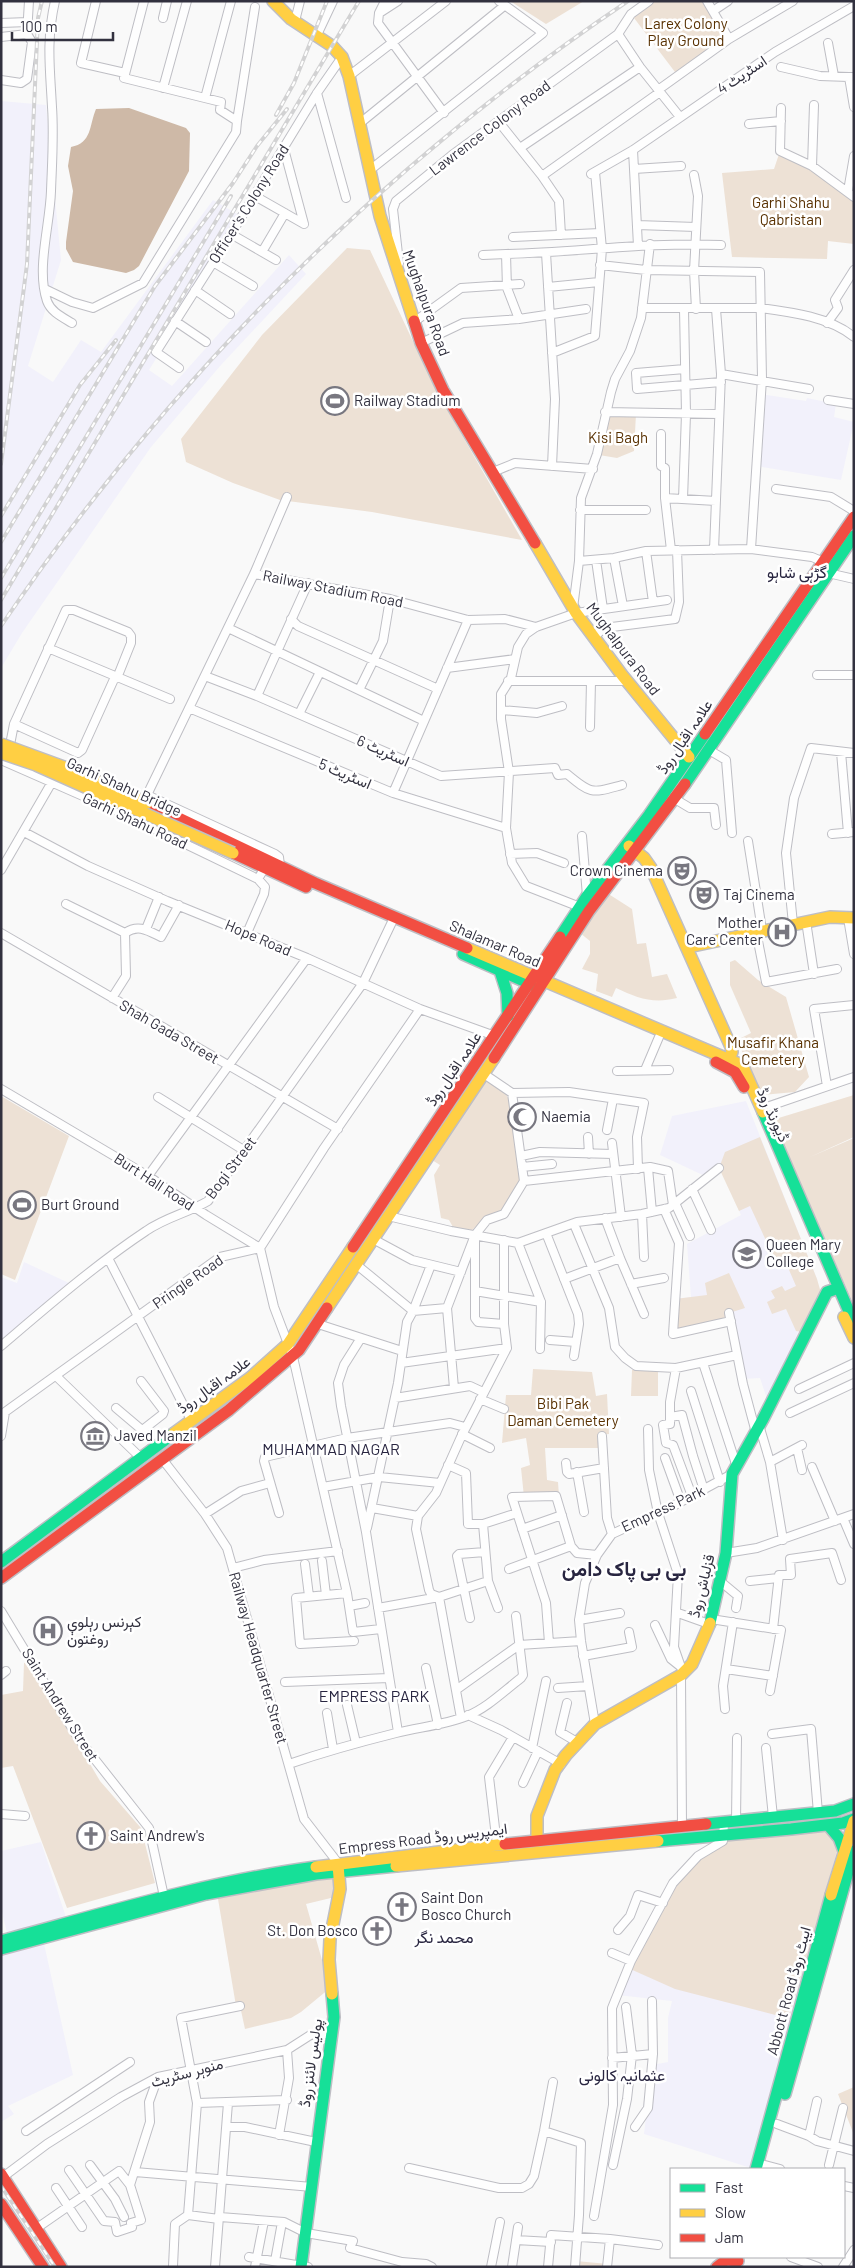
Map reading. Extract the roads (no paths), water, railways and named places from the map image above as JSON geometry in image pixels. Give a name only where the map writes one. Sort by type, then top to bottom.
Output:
[{"type":"main road","name":"Mughalpura Road","points":[[273,1],[295,22],[332,46],[342,57],[349,76],[380,216],[421,343],[443,390],[575,610],[627,681],[689,757]]},
{"type":"main road","name":"علامہ اقبال روڈ","points":[[1,1578],[163,1460],[293,1357],[318,1324],[543,985],[689,757],[854,517]]},
{"type":"main road","name":"علامہ اقبال روڈ","points":[[1,1562],[270,1362],[288,1344],[587,896],[675,799],[854,536]]},
{"type":"main road","points":[[770,638],[780,645]]},
{"type":"main road","name":"Garhi Shahu Bridge","points":[[1,744],[147,799],[234,849]]},
{"type":"main road","name":"Garhi Shahu Bridge","points":[[3,759],[36,765],[234,849]]},
{"type":"main road","points":[[632,848],[651,868],[688,947],[731,1047],[728,1063]]},
{"type":"main road","name":"Shalamar Road","points":[[234,849],[280,866],[513,968],[531,980]]},
{"type":"main road","name":"Shalamar Road","points":[[234,849],[261,874],[392,922],[500,971],[531,980],[744,1069]]},
{"type":"main road","points":[[688,947],[806,921],[837,916],[851,918]]},
{"type":"main road","points":[[513,968],[542,963]]},
{"type":"main road","points":[[500,971],[507,993],[508,1016]]},
{"type":"main road","name":"ڈیورنڈ روڈ","points":[[522,1016],[530,1012],[541,995],[548,992],[728,1063],[739,1076],[854,1338]]},
{"type":"main road","name":"ڈیورنڈ روڈ","points":[[744,1069],[854,1323]]},
{"type":"main road","points":[[467,1077],[481,1078]]},
{"type":"main road","name":"قزلباش روڈ","points":[[536,1840],[537,1816],[555,1770],[566,1755],[594,1724],[682,1672],[692,1664],[710,1621],[720,1581],[726,1553],[734,1469],[827,1292],[833,1290]]},
{"type":"main road","name":"Empress Road ایمپریس روڈ","points":[[339,1868],[536,1840],[682,1827],[724,1829],[736,1822],[835,1811],[854,1804]]},
{"type":"main road","name":"Empress Road ایمپریس روڈ","points":[[1,1949],[263,1874],[437,1861],[724,1829],[851,1823]]},
{"type":"main road","name":"Abbott Road ایبٹ روڈ","points":[[762,2168],[781,2093],[849,1851],[851,1823]]},
{"type":"main road","points":[[828,1825],[849,1851]]},
{"type":"main road","name":"پولیس لائنز روڈ","points":[[304,2266],[316,2142],[334,2017],[329,1960],[330,1939],[340,1889],[339,1868]]},
{"type":"main road","name":"Empress Road ایمپریس روڈ","points":[[1,1941],[165,1901]]},
{"type":"main road","name":"Abbott Road ایبٹ روڈ","points":[[762,2168],[777,2124],[781,2093]]},
{"type":"main road","points":[[2,2176],[61,2267]]},
{"type":"main road","points":[[1,2204],[43,2267]]},
{"type":"main road","points":[[717,2267],[726,2260],[735,2261]]},
{"type":"street","points":[[1,80],[21,83],[27,79],[32,42],[27,34],[29,1]]},
{"type":"street","points":[[55,1],[51,20],[48,61],[52,118],[51,193],[43,271],[45,289],[51,309],[72,323]]},
{"type":"street","points":[[96,1],[81,63],[125,74]]},
{"type":"street","points":[[144,1],[124,78],[221,102],[220,110],[237,121]]},
{"type":"street","points":[[163,18],[167,1]]},
{"type":"street","points":[[162,88],[188,1]]},
{"type":"street","points":[[205,98],[231,1]]},
{"type":"street","points":[[295,22],[300,1]]},
{"type":"street","points":[[316,36],[333,1]]},
{"type":"street","points":[[385,1],[379,13],[378,23],[444,113]]},
{"type":"street","points":[[379,13],[398,1]]},
{"type":"street","points":[[349,76],[446,1]]},
{"type":"street","name":"Lawrence Colony Road","points":[[402,287],[394,204],[452,155],[618,34],[631,14],[649,1]]},
{"type":"street","points":[[707,1],[728,39]]},
{"type":"street","points":[[713,11],[728,1]]},
{"type":"street","points":[[542,176],[728,39],[793,1]]},
{"type":"street","points":[[359,124],[419,77],[502,4],[542,33],[444,113],[370,170]]},
{"type":"street","name":"اسٹریٹ 4","points":[[600,233],[593,173],[633,150],[775,52],[854,6]]},
{"type":"street","points":[[45,289],[72,302],[92,308],[142,283],[236,132],[255,7]]},
{"type":"street","points":[[1,23],[28,22]]},
{"type":"street","points":[[1,37],[27,34]]},
{"type":"street","points":[[618,34],[640,67],[680,117]]},
{"type":"street","points":[[828,43],[834,76]]},
{"type":"street","name":"Officer's Colony Road","points":[[179,368],[156,352],[284,149],[316,93],[342,57]]},
{"type":"street","points":[[520,148],[640,67]]},
{"type":"street","points":[[781,67],[820,76],[851,77],[854,107]]},
{"type":"street","points":[[316,93],[346,198]]},
{"type":"street","points":[[812,166],[814,105]]},
{"type":"street","points":[[782,108],[780,151],[791,158],[812,166],[851,194]]},
{"type":"street","points":[[498,121],[542,176],[559,201],[561,235]]},
{"type":"street","points":[[750,124],[781,121]]},
{"type":"street","points":[[254,196],[304,224],[284,149]]},
{"type":"street","points":[[633,150],[638,246]]},
{"type":"street","points":[[851,194],[854,156]]},
{"type":"street","points":[[634,169],[681,166]]},
{"type":"street","points":[[694,175],[698,196],[694,271],[696,309]]},
{"type":"street","points":[[262,252],[285,213]]},
{"type":"street","points":[[637,225],[696,227]]},
{"type":"street","points":[[513,237],[600,233],[602,248],[595,336],[552,353]]},
{"type":"street","points":[[231,234],[276,260]]},
{"type":"street","points":[[575,610],[581,498],[592,469],[605,412],[615,379],[630,351],[642,308],[650,244]]},
{"type":"street","points":[[483,255],[546,253],[650,244],[721,245]]},
{"type":"street","points":[[546,253],[555,402],[552,466]]},
{"type":"street","points":[[506,254],[506,285],[519,319]]},
{"type":"street","points":[[212,262],[252,286]]},
{"type":"street","points":[[600,265],[646,270],[760,272],[762,380],[751,549]]},
{"type":"street","points":[[827,323],[838,308],[835,300],[854,270]]},
{"type":"street","points":[[548,287],[599,282]]},
{"type":"street","points":[[414,322],[461,288],[520,284]]},
{"type":"street","points":[[195,290],[230,314]]},
{"type":"street","points":[[642,308],[761,308],[781,310],[827,323],[854,336]]},
{"type":"street","points":[[421,343],[464,323],[519,319],[586,309]]},
{"type":"street","points":[[683,499],[686,414],[684,309]]},
{"type":"street","points":[[714,550],[721,378],[716,309]]},
{"type":"street","points":[[175,321],[206,342]]},
{"type":"street","points":[[685,369],[636,373],[637,388],[686,385],[721,378],[762,380],[809,389]]},
{"type":"street","points":[[828,400],[854,404]]},
{"type":"street","points":[[605,412],[719,414]]},
{"type":"street","points":[[594,637],[604,628],[675,619],[680,602],[666,498],[666,468],[660,466],[661,434]]},
{"type":"street","points":[[493,472],[515,463],[592,469]]},
{"type":"street","points":[[776,489],[831,497],[854,511]]},
{"type":"street","points":[[254,574],[287,497]]},
{"type":"street","points":[[666,498],[716,501]]},
{"type":"street","points":[[580,510],[646,510]]},
{"type":"street","points":[[579,561],[614,558],[646,551],[751,549],[812,557],[824,562]]},
{"type":"street","points":[[646,551],[653,602]]},
{"type":"street","points":[[614,558],[623,606]]},
{"type":"street","points":[[596,560],[603,609]]},
{"type":"street","points":[[828,573],[854,579]]},
{"type":"street","name":"Railway Stadium Road","points":[[135,820],[147,799],[254,574],[390,599],[468,620],[505,620],[536,627]]},
{"type":"street","points":[[257,696],[308,583]]},
{"type":"street","points":[[359,690],[383,641],[390,599]]},
{"type":"street","points":[[580,907],[526,886],[512,863],[506,828],[508,772],[501,694],[508,681],[518,647],[526,634],[536,627],[575,610],[603,609],[667,600]]},
{"type":"street","points":[[3,759],[14,724],[64,612],[69,609],[128,632],[132,639],[131,643],[82,750],[78,753],[14,724]]},
{"type":"street","points":[[291,619],[298,626],[438,689]]},
{"type":"street","points":[[393,793],[468,620]]},
{"type":"street","points":[[228,628],[424,721]]},
{"type":"street","points":[[48,648],[170,699]]},
{"type":"street","points":[[447,668],[515,659]]},
{"type":"street","points":[[299,714],[320,672]]},
{"type":"street","points":[[817,675],[854,675]]},
{"type":"street","name":"اسٹریٹ 6","points":[[205,676],[257,696],[441,776],[555,768],[558,775],[567,774],[585,789],[592,791],[612,789],[622,785]]},
{"type":"street","points":[[508,681],[627,681]]},
{"type":"street","points":[[590,727],[591,681]]},
{"type":"street","points":[[501,710],[537,713],[562,706]]},
{"type":"street","name":"اسٹریٹ 5","points":[[189,708],[393,793],[506,828]]},
{"type":"street","points":[[793,924],[786,854],[794,798],[812,748],[854,753]]},
{"type":"street","points":[[708,750],[726,760],[732,833]]},
{"type":"street","points":[[832,834],[851,832],[841,752]]},
{"type":"street","name":"Garhi Shahu Road","points":[[3,759],[135,820],[261,874]]},
{"type":"street","points":[[1,870],[52,782]]},
{"type":"street","points":[[147,799],[275,854],[280,862],[280,866]]},
{"type":"street","points":[[675,799],[690,808],[714,808],[716,825]]},
{"type":"street","name":"Hope Road","points":[[24,832],[88,866],[159,897],[307,958],[420,1009],[495,1036]]},
{"type":"street","points":[[582,836],[587,896]]},
{"type":"street","points":[[748,841],[765,982],[768,983],[836,969]]},
{"type":"street","points":[[510,854],[537,853],[564,863]]},
{"type":"street","points":[[247,933],[264,894],[265,887],[261,874]]},
{"type":"street","points":[[146,929],[159,897]]},
{"type":"street","points":[[66,904],[125,933]]},
{"type":"street","points":[[125,933],[134,927],[146,929],[160,937],[179,905]]},
{"type":"street","points":[[851,918],[854,954]]},
{"type":"street","points":[[806,921],[814,974]]},
{"type":"street","name":"Bogi Street","points":[[1,1346],[108,1258],[158,1224],[208,1200],[284,1097],[364,983],[392,922]]},
{"type":"street","name":"Shah Gada Street","points":[[1,933],[338,1129]]},
{"type":"street","points":[[112,998],[126,976],[125,933]]},
{"type":"street","points":[[148,1176],[307,958]]},
{"type":"street","points":[[827,1086],[814,1009],[854,1005]]},
{"type":"street","points":[[347,1593],[298,1597],[296,1600],[300,1644],[355,1644],[347,1593],[338,1551],[293,1357],[274,1307],[260,1248],[420,1009]]},
{"type":"street","points":[[645,1070],[659,1037]]},
{"type":"street","points":[[616,1071],[669,1070]]},
{"type":"street","points":[[761,1109],[854,1077]]},
{"type":"street","points":[[481,1078],[512,1093],[569,1092],[644,1102],[638,1137],[638,1169]]},
{"type":"street","name":"Burt Hall Road","points":[[1,1089],[148,1176],[194,1208],[260,1248]]},
{"type":"street","points":[[454,1388],[447,1308],[475,1235],[487,1220],[504,1214],[524,1181],[512,1093]]},
{"type":"street","points":[[158,1097],[244,1150]]},
{"type":"street","points":[[607,1130],[613,1099]]},
{"type":"street","points":[[588,1137],[589,1154]]},
{"type":"street","points":[[612,1143],[621,1217]]},
{"type":"street","points":[[520,1156],[540,1152],[613,1154]]},
{"type":"street","points":[[522,1167],[552,1164]]},
{"type":"street","points":[[648,1168],[652,1212]]},
{"type":"street","points":[[524,1181],[648,1168],[668,1171],[674,1204],[690,1236]]},
{"type":"street","points":[[388,1216],[518,1243],[574,1224],[664,1209],[674,1204],[720,1168]]},
{"type":"street","points":[[692,1189],[711,1230]]},
{"type":"street","points":[[664,1209],[679,1243],[673,1334],[730,1317],[757,1427],[770,1462],[784,1540]]},
{"type":"street","points":[[642,1214],[644,1257]]},
{"type":"street","points":[[605,1218],[644,1314]]},
{"type":"street","points":[[574,1224],[609,1308],[614,1345],[625,1358],[635,1365],[676,1368],[738,1355]]},
{"type":"street","points":[[546,1234],[578,1314],[580,1324],[574,1356]]},
{"type":"street","points":[[475,1235],[476,1320],[504,1324]]},
{"type":"street","points":[[373,1239],[412,1260],[461,1272]]},
{"type":"street","points":[[438,1597],[431,1594],[429,1590],[416,1530],[418,1516],[436,1493],[481,1395],[507,1348],[504,1324],[504,1240]]},
{"type":"street","points":[[518,1243],[541,1302],[540,1349]]},
{"type":"street","name":"Pringle Road","points":[[1,1436],[5,1412],[220,1257],[260,1248]]},
{"type":"street","points":[[108,1258],[191,1420]]},
{"type":"street","points":[[564,1279],[620,1258]]},
{"type":"street","points":[[366,1532],[395,1398],[407,1322],[413,1312],[431,1264]]},
{"type":"street","points":[[357,1265],[413,1312],[447,1308]]},
{"type":"street","points":[[631,1284],[664,1278]]},
{"type":"street","points":[[475,1291],[541,1302]]},
{"type":"street","points":[[318,1324],[402,1351]]},
{"type":"street","points":[[360,1338],[344,1365],[338,1383],[366,1532],[398,1732]]},
{"type":"street","points":[[550,1340],[576,1342]]},
{"type":"street","points":[[401,1363],[507,1348]]},
{"type":"street","points":[[704,1363],[734,1469]]},
{"type":"street","points":[[799,1389],[854,1364]]},
{"type":"street","points":[[676,1368],[670,1402],[670,1424],[663,1424],[666,1444],[673,1445],[692,1496]]},
{"type":"street","points":[[56,1376],[141,1458]]},
{"type":"street","points":[[126,1443],[163,1414],[164,1410],[141,1381]]},
{"type":"street","points":[[790,1413],[854,1382]]},
{"type":"street","points":[[395,1398],[470,1386],[504,1409]]},
{"type":"street","points":[[691,1391],[720,1482]]},
{"type":"street","points":[[116,1408],[142,1430]]},
{"type":"street","points":[[670,1417],[682,1415],[704,1490]]},
{"type":"street","points":[[279,1513],[264,1458],[347,1438],[450,1423],[490,1448]]},
{"type":"street","points":[[648,1429],[649,1470],[658,1513],[678,1574],[674,1647],[682,1672],[682,1827]]},
{"type":"street","points":[[602,1436],[607,1518],[612,1534]]},
{"type":"street","points":[[770,1462],[800,1447],[802,1470]]},
{"type":"street","points":[[665,1458],[681,1502]]},
{"type":"street","name":"Railway Headquarter Street","points":[[163,1460],[205,1514],[227,1548],[304,1819],[339,1868]]},
{"type":"street","points":[[566,1463],[568,1474],[604,1468]]},
{"type":"street","points":[[448,1465],[466,1473],[468,1524],[482,1524],[517,1513]]},
{"type":"street","points":[[812,1467],[835,1521]]},
{"type":"street","name":"Empress Park","points":[[594,1724],[583,1656],[580,1620],[585,1583],[597,1555],[612,1534],[720,1482],[734,1469]]},
{"type":"street","points":[[577,1472],[584,1512]]},
{"type":"street","points":[[323,1486],[379,1477],[440,1483]]},
{"type":"street","points":[[205,1514],[241,1491],[270,1483]]},
{"type":"street","points":[[549,1643],[546,1603],[512,1497],[556,1496],[571,1546],[577,1553],[597,1555]]},
{"type":"street","points":[[372,1508],[418,1516]]},
{"type":"street","points":[[726,1553],[757,1548],[784,1540],[854,1514]]},
{"type":"street","points":[[522,1529],[562,1515]]},
{"type":"street","points":[[844,1518],[854,1544]]},
{"type":"street","points":[[482,1524],[488,1581],[498,1608]]},
{"type":"street","points":[[509,1569],[571,1546]]},
{"type":"street","points":[[233,1568],[264,1560],[338,1551]]},
{"type":"street","points":[[470,1618],[457,1556],[459,1554],[485,1552]]},
{"type":"street","points":[[750,1581],[778,1578],[780,1575],[791,1575],[790,1559],[832,1553],[841,1580]]},
{"type":"street","points":[[322,1562],[326,1595]]},
{"type":"street","points":[[305,1564],[308,1596]]},
{"type":"street","points":[[773,1629],[778,1578]]},
{"type":"street","points":[[378,1608],[438,1597],[488,1581]]},
{"type":"street","points":[[720,1581],[738,1596],[736,1608]]},
{"type":"street","points":[[438,1597],[456,1690],[465,1717],[514,1737],[561,1764]]},
{"type":"street","points":[[349,1606],[365,1603]]},
{"type":"street","name":"Saint Andrew Street","points":[[1,1611],[78,1738],[148,1828],[157,1859],[165,1901]]},
{"type":"street","points":[[580,1620],[620,1613]]},
{"type":"street","points":[[678,1613],[710,1621],[733,1622],[781,1630],[782,1634],[770,1691]]},
{"type":"street","points":[[289,1764],[333,1749],[465,1717],[521,1678],[523,1670],[516,1616]]},
{"type":"street","points":[[1,1628],[8,1622]]},
{"type":"street","points":[[725,1709],[723,1686],[733,1622]]},
{"type":"street","points":[[655,1625],[671,1659],[682,1672]]},
{"type":"street","points":[[353,1632],[381,1629]]},
{"type":"street","points":[[583,1656],[632,1647],[629,1632]]},
{"type":"street","points":[[456,1690],[519,1645],[581,1641]]},
{"type":"street","points":[[426,1668],[438,1725]]},
{"type":"street","points":[[726,1669],[773,1676]]},
{"type":"street","points":[[285,1682],[389,1678]]},
{"type":"street","points":[[524,1783],[535,1750],[546,1681]]},
{"type":"street","points":[[558,1688],[588,1686]]},
{"type":"street","points":[[567,1703],[560,1732],[578,1742]]},
{"type":"street","points":[[347,1705],[356,1743]]},
{"type":"street","points":[[327,1713],[333,1749]]},
{"type":"street","points":[[772,1734],[811,1730],[818,1813]]},
{"type":"street","points":[[498,1844],[489,1777],[514,1737]]},
{"type":"street","points":[[736,1822],[737,1738]]},
{"type":"street","points":[[766,1748],[773,1818]]},
{"type":"street","points":[[1,1814],[25,1816]]},
{"type":"street","points":[[594,2216],[613,2105],[612,2008],[631,1961],[678,1877],[698,1856],[724,1841],[724,1829]]},
{"type":"street","points":[[618,1930],[630,1916],[638,1895],[662,1903]]},
{"type":"street","points":[[612,1953],[631,1961]]},
{"type":"street","points":[[635,2127],[648,2108],[653,2054],[652,2001]]},
{"type":"street","points":[[188,2215],[196,2103],[181,2018],[240,2006]]},
{"type":"street","points":[[613,2165],[627,2099],[632,2055],[626,2007]]},
{"type":"street","points":[[612,2028],[629,2026]]},
{"type":"street","name":"منوہر سٹریٹ","points":[[2,2176],[121,2096],[158,2077],[287,2050],[309,2035],[320,2036],[332,2032]]},
{"type":"street","points":[[279,2135],[287,2100],[289,2078],[287,2050]]},
{"type":"street","points":[[612,2058],[653,2054]]},
{"type":"street","points":[[26,2131],[130,2062]]},
{"type":"street","points":[[130,2184],[150,2122],[149,2102],[158,2077]]},
{"type":"street","points":[[409,2168],[499,2188],[522,2188],[529,2184],[534,2176],[553,2082]]},
{"type":"street","points":[[196,2103],[287,2100]]},
{"type":"street","points":[[809,2136],[816,2101]]},
{"type":"street","points":[[215,2267],[228,2103]]},
{"type":"street","points":[[829,2165],[843,2108]]},
{"type":"street","points":[[777,2124],[809,2136],[817,2142],[854,2151]]},
{"type":"street","points":[[226,2127],[245,2127],[316,2142]]},
{"type":"street","points":[[544,2131],[581,2143],[575,2267]]},
{"type":"street","points":[[90,2165],[115,2199],[124,2217]]},
{"type":"street","points":[[37,2228],[68,2206],[85,2195],[119,2171],[130,2184],[142,2220],[131,2222],[132,2227],[117,2232],[116,2222],[104,2221],[85,2195],[69,2170]]},
{"type":"street","points":[[135,2172],[312,2187]]},
{"type":"street","points":[[56,2188],[82,2227]]},
{"type":"street","points":[[173,2266],[176,2224],[188,2215],[282,2222],[306,2233],[353,2241],[350,2248],[401,2264],[426,2264],[432,2267]]},
{"type":"street","points":[[255,2267],[253,2258],[264,2221]]},
{"type":"street","points":[[274,2261],[282,2222]]},
{"type":"street","points":[[491,2267],[500,2222]]},
{"type":"street","points":[[512,2267],[518,2227]]},
{"type":"street","points":[[548,2267],[551,2236],[610,2239],[658,2245]]},
{"type":"street","points":[[607,2267],[610,2239]]},
{"type":"street","points":[[516,2240],[551,2242]]},
{"type":"street","points":[[843,2267],[854,2250]]},
{"type":"street","points":[[253,2258],[304,2266]]},
{"type":"street","points":[[794,2258],[817,2266]]},
{"type":"railway","points":[[1,464],[27,264],[38,18],[42,1]]},
{"type":"railway","points":[[276,115],[294,83],[327,1]]},
{"type":"railway","points":[[1,600],[359,1]]},
{"type":"railway","points":[[1,626],[66,535],[135,448],[208,364],[284,284],[365,207],[449,134],[537,66],[628,1]]},
{"type":"railway","points":[[1,542],[155,286],[233,183],[257,146],[287,109]]},
{"type":"railway","points":[[1,578],[231,196]]},
{"type":"railway","points":[[1,516],[80,385],[116,340]]},
{"type":"railway","points":[[1,2186],[55,2267]]},
{"type":"place","name":"Railway Stadium","points":[[335,401]]},
{"type":"place","name":"Crown Cinema","points":[[682,871]]},
{"type":"place","name":"Taj Cinema","points":[[704,895]]},
{"type":"place","name":"Mother Care Center","points":[[782,932]]},
{"type":"place","name":"Naemia","points":[[522,1117]]},
{"type":"place","name":"Burt Ground","points":[[22,1205]]},
{"type":"place","name":"Queen Mary College","points":[[747,1254]]},
{"type":"place","name":"Javed Manzil","points":[[95,1436]]},
{"type":"place","name":"کېرنس رېلوې روغتون","points":[[48,1631]]},
{"type":"place","name":"Saint Andrew's","points":[[91,1836]]},
{"type":"place","name":"Saint Don Bosco Church","points":[[402,1907]]},
{"type":"place","name":"St. Don Bosco","points":[[377,1931]]},
{"type":"district","name":"گڑہی شاہو","points":[[797,572]]},
{"type":"district","name":"MUHAMMAD NAGAR","points":[[331,1449]]},
{"type":"district","name":"بی بی پاک دامن","points":[[624,1569]]},
{"type":"district","name":"EMPRESS PARK","points":[[374,1696]]},
{"type":"district","name":"محمد نگر","points":[[444,1937]]},
{"type":"district","name":"عثمانیہ کالونی","points":[[622,2075]]},
{"type":"park label","name":"Larex Colony Play Ground","points":[[686,32]]},
{"type":"park label","name":"Garhi Shahu Qabristan","points":[[791,212]]},
{"type":"park label","name":"Kisi Bagh","points":[[618,438]]},
{"type":"park label","name":"Musafir Khana Cemetery","points":[[773,1052]]},
{"type":"park label","name":"Bibi Pak Daman Cemetery","points":[[563,1412]]}]
